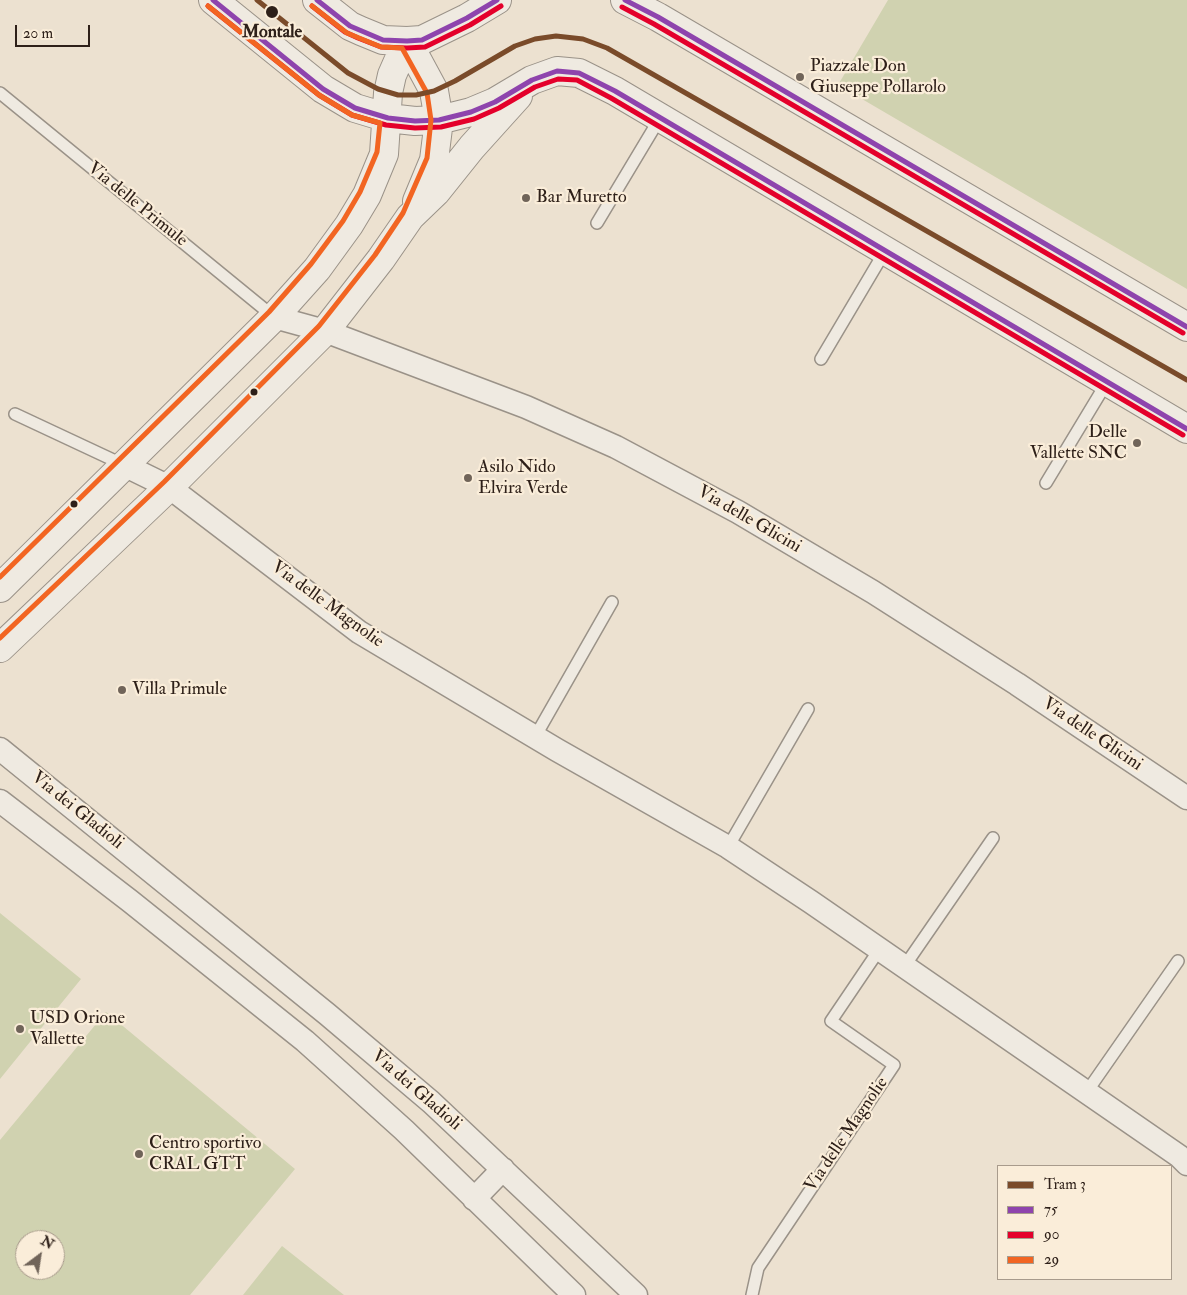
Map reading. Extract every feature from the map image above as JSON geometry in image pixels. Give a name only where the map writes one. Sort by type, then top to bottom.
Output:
[{"type":"street","points":[[213,0],[323,89],[355,108],[388,118],[415,121],[439,120],[471,112],[495,102],[532,80],[557,71],[579,73],[615,91],[1187,429]]},
{"type":"street","points":[[317,0],[350,26],[361,32],[384,40],[407,42],[422,40],[467,18],[497,0]]},
{"type":"street","points":[[625,0],[658,17],[1187,327]]},
{"type":"street","points":[[0,588],[274,318],[317,269],[367,195],[384,154],[388,118],[388,93],[392,75],[407,42]]},
{"type":"street","points":[[407,42],[434,91],[439,120],[434,160],[410,217]]},
{"type":"street","points":[[0,648],[169,487],[325,331],[381,259],[410,217],[436,192],[472,147],[532,80]]},
{"type":"street","name":"Via delle Glicini","points":[[274,318],[325,331],[526,407],[616,447],[731,509],[873,592],[1017,684],[1187,798]]},
{"type":"street","name":"Via delle Magnolie","points":[[124,465],[169,487],[359,632],[534,736],[728,847],[1179,1156],[1187,1164]]},
{"type":"street","name":"Via dei Gladioli","points":[[0,749],[327,1014],[431,1102],[636,1295]]},
{"type":"street","name":"Via dei Gladioli","points":[[0,801],[130,901],[305,1041],[404,1130],[574,1295]]},
{"type":"street","points":[[130,901],[154,873]]},
{"type":"street","points":[[305,1041],[327,1014]]},
{"type":"street","points":[[474,1199],[503,1169]]},
{"type":"lane","name":"Via delle Primule","points":[[0,93],[274,318]]},
{"type":"lane","points":[[597,223],[660,118]]},
{"type":"lane","points":[[821,359],[885,251]]},
{"type":"lane","points":[[1046,483],[1107,382]]},
{"type":"lane","points":[[15,414],[124,465]]},
{"type":"lane","points":[[534,736],[612,602]]},
{"type":"lane","points":[[728,847],[808,709]]},
{"type":"lane","points":[[904,967],[993,838]]},
{"type":"lane","name":"Via delle Magnolie","points":[[752,1295],[758,1268],[894,1065],[831,1021],[879,950]]},
{"type":"lane","points":[[1086,1092],[1178,961]]},
{"type":"green space","points":[[888,0],[1187,0],[1187,289],[838,85]]},
{"type":"green space","name":"USD Orione Vallette","points":[[0,913],[81,979],[0,1079]]},
{"type":"green space","name":"Centro sportivo CRAL GTT","points":[[106,1012],[295,1169],[190,1295],[0,1295],[0,1140]]},
{"type":"green space","points":[[282,1246],[344,1295],[243,1295]]},
{"type":"tram line","name":"3","points":[[257,0],[348,73],[378,89],[398,95],[416,95],[434,91],[515,46],[535,39],[556,36],[583,39],[607,48],[1187,380]]},
{"type":"transit line","name":"75","points":[[213,0],[323,89],[355,108],[388,118],[415,121],[439,120],[471,112],[495,102],[532,80],[557,71],[579,73],[615,91],[1187,429]]},
{"type":"transit line","name":"75","points":[[317,0],[350,26],[383,40],[407,41],[422,40],[467,18],[497,0]]},
{"type":"transit line","name":"75","points":[[625,0],[658,17],[1187,327]]},
{"type":"transit line","name":"90","points":[[208,6],[319,95],[352,115],[386,125],[415,128],[441,127],[474,119],[499,108],[535,87],[558,79],[577,80],[611,98],[1183,435]]},
{"type":"transit line","name":"29","points":[[0,577],[269,312],[311,264],[343,221],[360,192],[377,152],[380,123],[352,115],[319,95],[208,6]]},
{"type":"transit line","name":"90","points":[[312,6],[345,32],[358,38],[381,47],[407,48],[425,47],[470,25],[501,6]]},
{"type":"transit line","name":"29","points":[[0,638],[164,482],[319,326],[375,255],[403,213],[427,158],[431,120],[427,93],[402,48],[381,47],[347,33],[312,6]]},
{"type":"transit line","name":"90","points":[[622,7],[1183,333]]},
{"type":"place","name":"Montale","points":[[272,12]]},
{"type":"place","name":"Piazzale Don Giuseppe Pollarolo","points":[[800,77]]},
{"type":"place","name":"Bar Muretto","points":[[526,198]]},
{"type":"place","name":"Delle Vallette SNC","points":[[1137,443]]},
{"type":"place","name":"Asilo Nido Elvira Verde","points":[[468,478]]},
{"type":"place","name":"Villa Primule","points":[[122,690]]},
{"type":"place","name":"USD Orione Vallette","points":[[20,1029]]},
{"type":"place","name":"Centro sportivo CRAL GTT","points":[[139,1154]]}]
